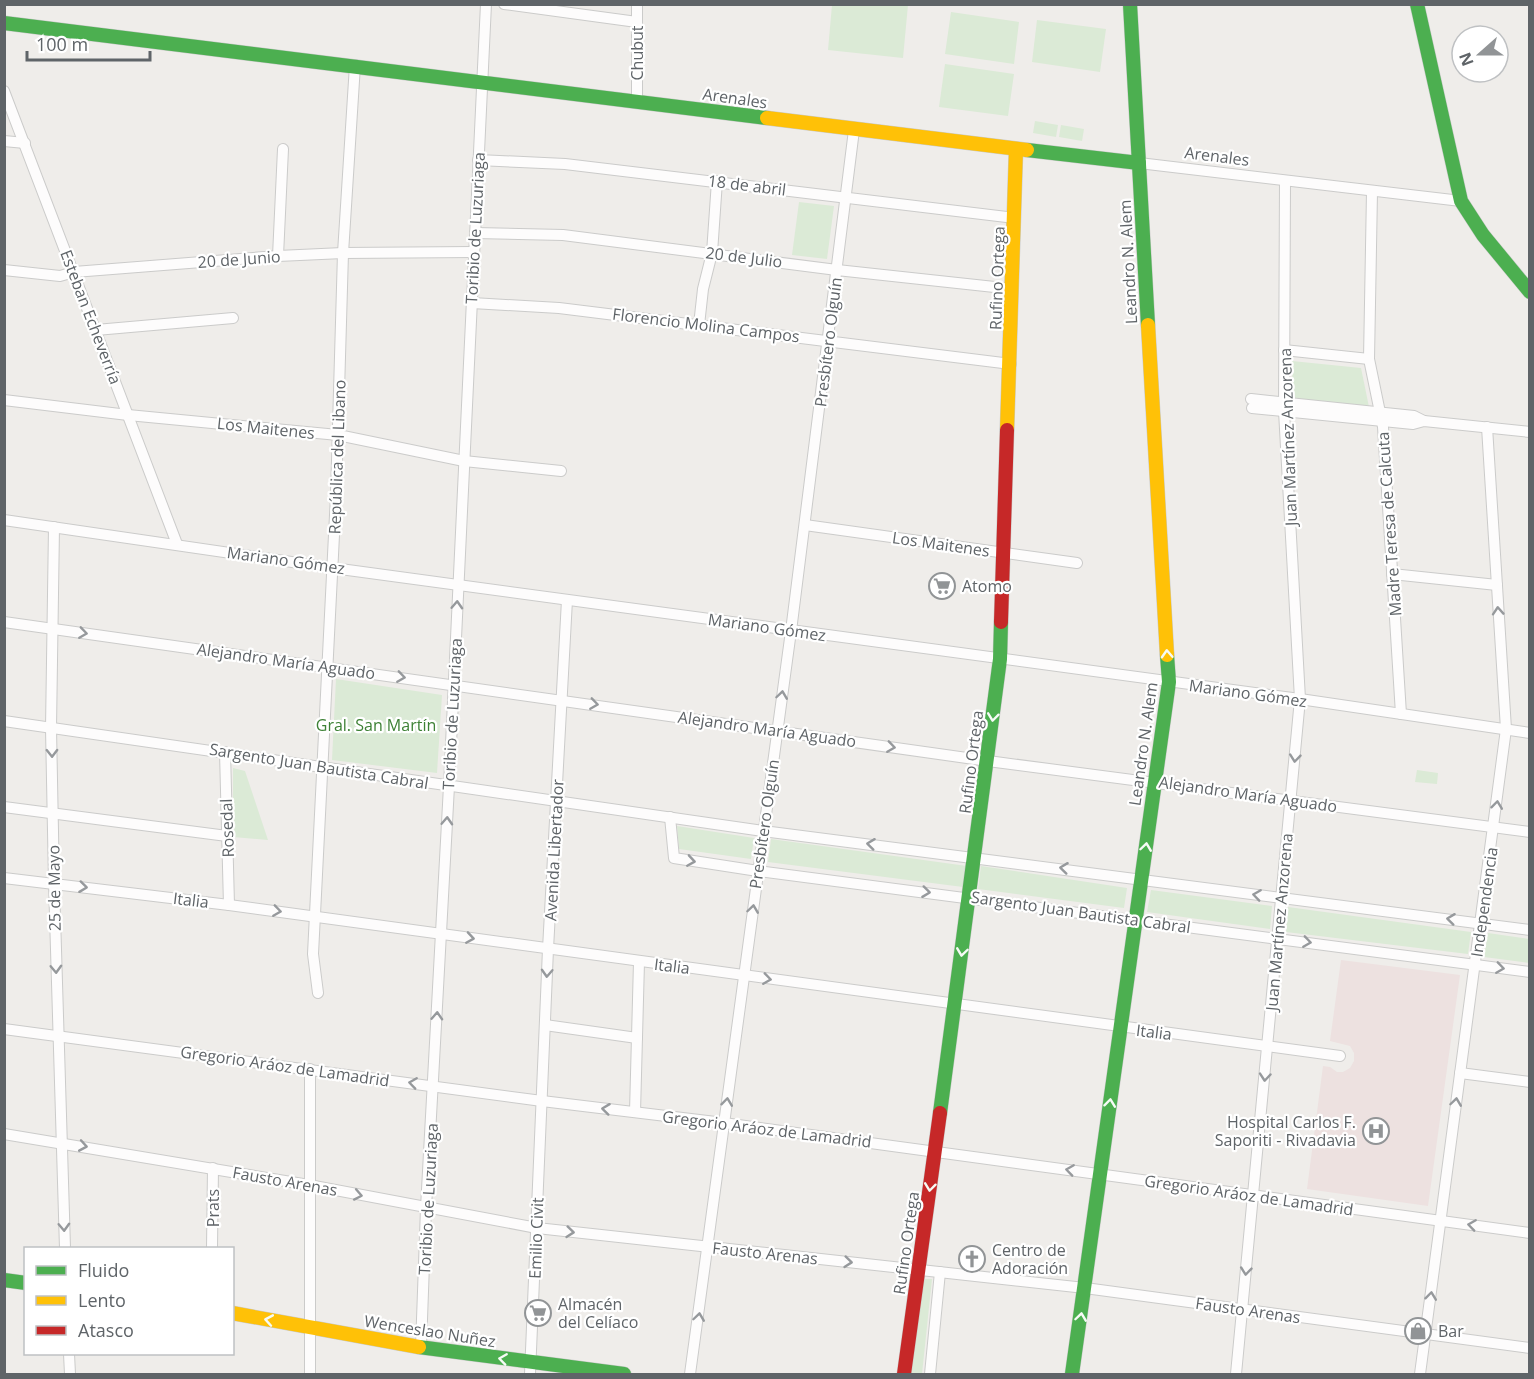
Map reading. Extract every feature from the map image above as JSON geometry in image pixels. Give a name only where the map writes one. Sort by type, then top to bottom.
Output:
[{"type":"street","name":"Toribio de Luzuriaga","points":[[422,1347],[426,1208],[449,786],[486,4]]},
{"type":"street","points":[[504,4],[559,8],[637,22]]},
{"type":"street","name":"Chubut","points":[[637,4],[637,101]]},
{"type":"street","name":"Leandro N. Alem","points":[[1072,1374],[1169,682],[1130,4]]},
{"type":"street","points":[[1417,4],[1461,201],[1483,235],[1530,292]]},
{"type":"street","name":"Arenales","points":[[4,23],[355,65],[854,130],[1461,201]]},
{"type":"street","name":"República del Libano","points":[[318,993],[313,954],[333,568],[343,252],[355,65]]},
{"type":"street","name":"Esteban Echeverría","points":[[4,91],[177,544]]},
{"type":"street","name":"Presbítero Olguín","points":[[690,1374],[805,525],[854,130]]},
{"type":"street","points":[[4,141],[25,143]]},
{"type":"street","points":[[278,256],[283,149]]},
{"type":"street","name":"Rufino Ortega","points":[[904,1374],[970,897],[1000,659],[1016,149]]},
{"type":"street","name":"18 de abril","points":[[478,160],[565,164],[1015,218]]},
{"type":"street","points":[[699,325],[703,289],[712,253],[717,181]]},
{"type":"street","name":"Juan Martínez Anzorena","points":[[1236,1374],[1300,699],[1284,407],[1285,181]]},
{"type":"street","name":"Madre Teresa de Calcuta","points":[[1372,192],[1370,359],[1381,417],[1401,714]]},
{"type":"street","name":"20 de Julio","points":[[475,233],[563,235],[837,270],[1013,289]]},
{"type":"street","name":"20 de Junio","points":[[4,270],[60,276],[74,272],[343,252],[474,252]]},
{"type":"street","name":"Florencio Molina Campos","points":[[472,303],[559,308],[1011,364]]},
{"type":"street","points":[[96,330],[233,318]]},
{"type":"street","points":[[1284,350],[1370,359]]},
{"type":"street","name":"Los Maitenes","points":[[4,400],[128,415],[338,435],[464,461],[561,471]]},
{"type":"street","points":[[1251,404],[1381,417],[1413,424],[1424,421],[1530,432]]},
{"type":"street","name":"Independencia","points":[[1420,1374],[1506,729],[1487,428]]},
{"type":"street","name":"Mariano Gómez","points":[[4,520],[333,568],[1300,699],[1530,733]]},
{"type":"street","name":"Los Maitenes","points":[[805,525],[1077,563]]},
{"type":"street","name":"25 de Mayo","points":[[54,527],[52,813],[65,1247]]},
{"type":"street","points":[[1392,574],[1497,585]]},
{"type":"street","name":"Avenida Libertador","points":[[542,1101],[567,600]]},
{"type":"street","name":"Alejandro María Aguado","points":[[4,622],[562,699],[988,761],[1530,832]]},
{"type":"street","name":"Sargento Juan Bautista Cabral","points":[[4,722],[763,831],[1530,930]]},
{"type":"street","name":"Rosedal","points":[[225,752],[229,905]]},
{"type":"street","points":[[4,807],[227,836]]},
{"type":"street","name":"Sargento Juan Bautista Cabral","points":[[670,817],[674,858],[1530,972]]},
{"type":"street","name":"Italia","points":[[4,878],[315,916],[1119,1028],[1340,1056]]},
{"type":"street","points":[[635,1112],[639,962]]},
{"type":"street","points":[[545,1025],[637,1038]]},
{"type":"street","name":"Gregorio Aráoz de Lamadrid","points":[[4,1029],[724,1123],[1530,1233]]},
{"type":"street","points":[[310,1069],[310,1374]]},
{"type":"street","points":[[1460,1073],[1530,1082]]},
{"type":"street","name":"Emilio Civit","points":[[530,1369],[542,1101]]},
{"type":"street","name":"Fausto Arenas","points":[[4,1134],[213,1168],[537,1228],[1085,1288],[1530,1348]]},
{"type":"street","name":"Prats","points":[[212,1247],[213,1168]]},
{"type":"street","points":[[930,1374],[940,1272]]},
{"type":"street","points":[[4,1280],[24,1283]]},
{"type":"street","name":"Wenceslao Nuñez","points":[[234,1313],[530,1369],[624,1374]]},
{"type":"street","points":[[69,1355],[70,1374]]},
{"type":"shaded area","name":"Hospital Carlos F. Saporiti - Rivadavia","points":[[1341,960],[1460,975],[1428,1206],[1307,1189],[1323,1066],[1343,1072],[1350,1068],[1354,1061],[1354,1053],[1350,1046],[1330,1041]]},
{"type":"green space","points":[[832,5],[908,5],[903,58],[828,50]]},
{"type":"green space","points":[[951,12],[1019,22],[1014,64],[945,54]]},
{"type":"green space","points":[[1037,20],[1106,29],[1100,72],[1032,62]]},
{"type":"green space","points":[[945,64],[1014,74],[1008,116],[939,107]]},
{"type":"green space","points":[[1035,121],[1058,125],[1056,137],[1033,133]]},
{"type":"green space","points":[[1061,125],[1084,129],[1082,141],[1059,137]]},
{"type":"green space","points":[[799,202],[834,206],[827,259],[792,255]]},
{"type":"green space","points":[[1292,361],[1361,368],[1369,407],[1293,400]]},
{"type":"green space","name":"Gral. San Martín","points":[[336,679],[442,695],[437,773],[332,760]]},
{"type":"green space","points":[[233,768],[245,771],[268,840],[233,837]]},
{"type":"green space","points":[[1417,770],[1438,773],[1437,784],[1415,782]]},
{"type":"green space","points":[[677,826],[754,838],[751,859],[679,849]]},
{"type":"green space","points":[[771,839],[967,866],[963,887],[768,862]]},
{"type":"green space","points":[[981,866],[1127,888],[1124,908],[978,889]]},
{"type":"green space","points":[[1151,890],[1272,906],[1270,929],[1147,912]]},
{"type":"green space","points":[[1288,907],[1471,932],[1468,954],[1286,932]]},
{"type":"green space","points":[[1488,933],[1529,939],[1529,963],[1484,957]]},
{"type":"green space","points":[[920,1279],[932,1279],[922,1374],[905,1374]]},
{"type":"traffic: fast","points":[[1130,4],[1148,325]]},
{"type":"traffic: fast","points":[[1417,4],[1461,201],[1483,235],[1530,292]]},
{"type":"traffic: fast","points":[[4,23],[767,118]]},
{"type":"traffic: fast","points":[[1027,150],[1139,163]]},
{"type":"traffic: fast","points":[[940,1113],[1000,659],[1001,622]]},
{"type":"traffic: fast","points":[[1072,1374],[1169,682],[1167,655]]},
{"type":"traffic: fast","points":[[4,1280],[24,1283]]},
{"type":"traffic: fast","points":[[419,1347],[624,1374]]},
{"type":"traffic: slow","points":[[767,118],[1027,150]]},
{"type":"traffic: slow","points":[[1007,430],[1016,149]]},
{"type":"traffic: slow","points":[[1148,325],[1167,655]]},
{"type":"traffic: slow","points":[[234,1313],[419,1347]]},
{"type":"traffic: jam","points":[[1001,622],[1007,430]]},
{"type":"traffic: jam","points":[[904,1374],[940,1113]]},
{"type":"place","name":"Atomo","points":[[942,586]]},
{"type":"place","name":"Hospital Carlos F. Saporiti - Rivadavia","points":[[1376,1131]]},
{"type":"place","name":"Centro de Adoración","points":[[972,1259]]},
{"type":"place","name":"Almacén del Celíaco","points":[[538,1313]]},
{"type":"place","name":"Bar","points":[[1418,1331]]}]
